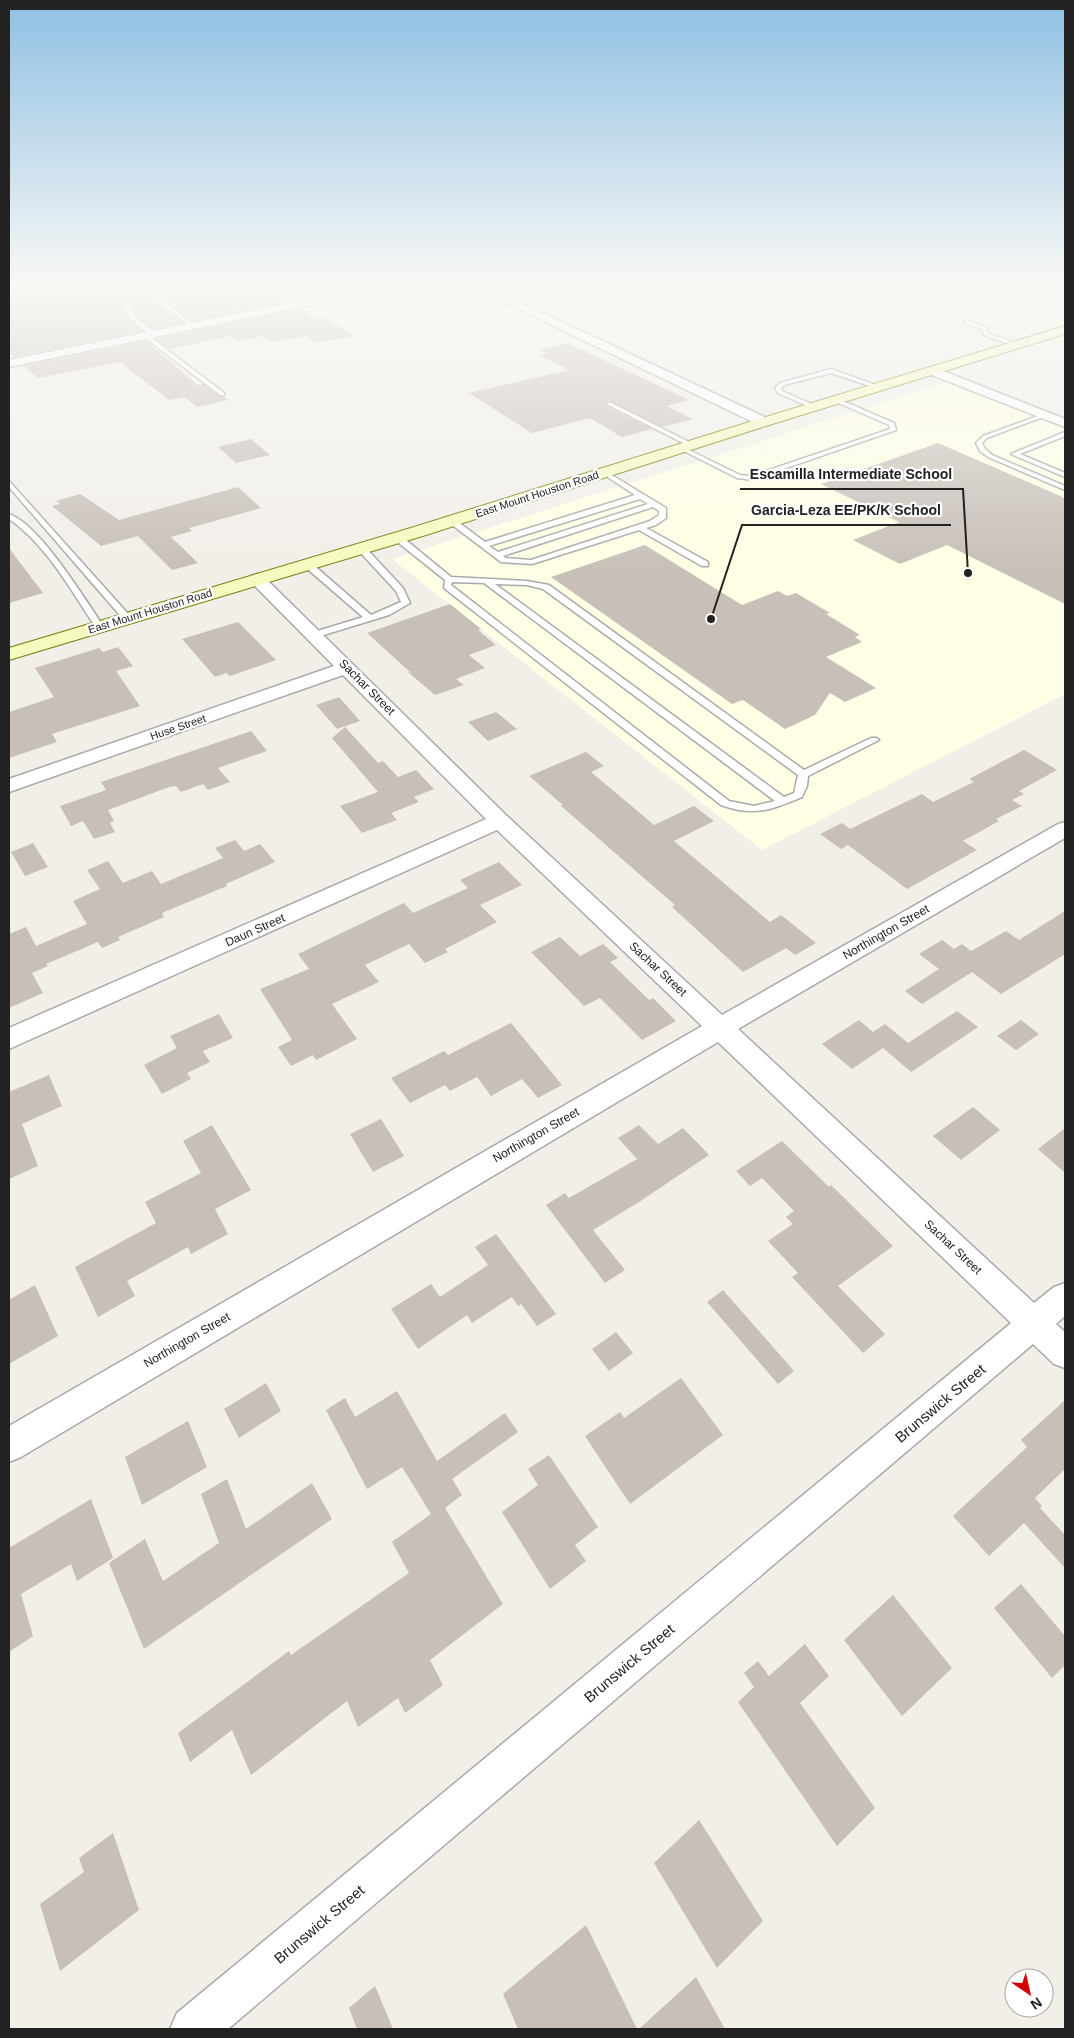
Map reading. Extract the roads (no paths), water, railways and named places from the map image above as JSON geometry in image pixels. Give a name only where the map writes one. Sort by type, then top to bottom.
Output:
[{"type":"main road","name":"East Mount Houston Road","points":[[9,654],[398,538],[900,380]]},
{"type":"street","points":[[675,380],[764,422]]},
{"type":"street","points":[[958,380],[1065,423]]},
{"type":"street","name":"Sachar Street","points":[[257,579],[500,821],[1065,1353]]},
{"type":"street","name":"Huse Street","points":[[9,786],[347,667]]},
{"type":"street","name":"Daun Street","points":[[9,1039],[500,821]]},
{"type":"street","name":"Northington Street","points":[[9,1445],[720,1028],[1065,829]]},
{"type":"street","name":"Brunswick Street","points":[[193,2029],[1065,1298]]},
{"type":"lane","points":[[205,380],[222,394]]},
{"type":"lane","points":[[798,380],[782,384],[778,388],[780,392],[814,407]]},
{"type":"lane","points":[[859,380],[878,387]]},
{"type":"lane","points":[[610,404],[739,477],[752,478],[893,430],[892,424],[836,400]]},
{"type":"lane","points":[[1045,415],[984,436],[978,443],[982,450],[990,456],[1065,488]]},
{"type":"lane","points":[[1065,434],[1014,454],[1065,475]]},
{"type":"lane","points":[[451,521],[504,560],[532,562],[653,523],[663,516],[663,510],[605,472]]},
{"type":"lane","points":[[9,483],[127,618]]},
{"type":"lane","points":[[483,545],[641,496]]},
{"type":"lane","points":[[497,555],[655,504]]},
{"type":"lane","points":[[9,516],[28,529],[42,545],[100,627]]},
{"type":"lane","points":[[640,527],[705,564]]},
{"type":"lane","points":[[398,538],[449,579],[527,583],[546,587],[803,774]]},
{"type":"lane","points":[[314,635],[386,613],[406,603],[400,590],[361,548]]},
{"type":"lane","points":[[307,564],[369,618]]},
{"type":"lane","points":[[449,579],[448,586],[725,803],[740,809],[760,810],[782,802],[798,795],[802,786],[803,774]]},
{"type":"lane","points":[[487,582],[782,802]]},
{"type":"lane","points":[[803,774],[874,740]]},
{"type":"place","name":"Escamilla Intermediate School","points":[[968,573]]},
{"type":"place","name":"Garcia-Leza EE/PK/K School","points":[[711,619]]}]
